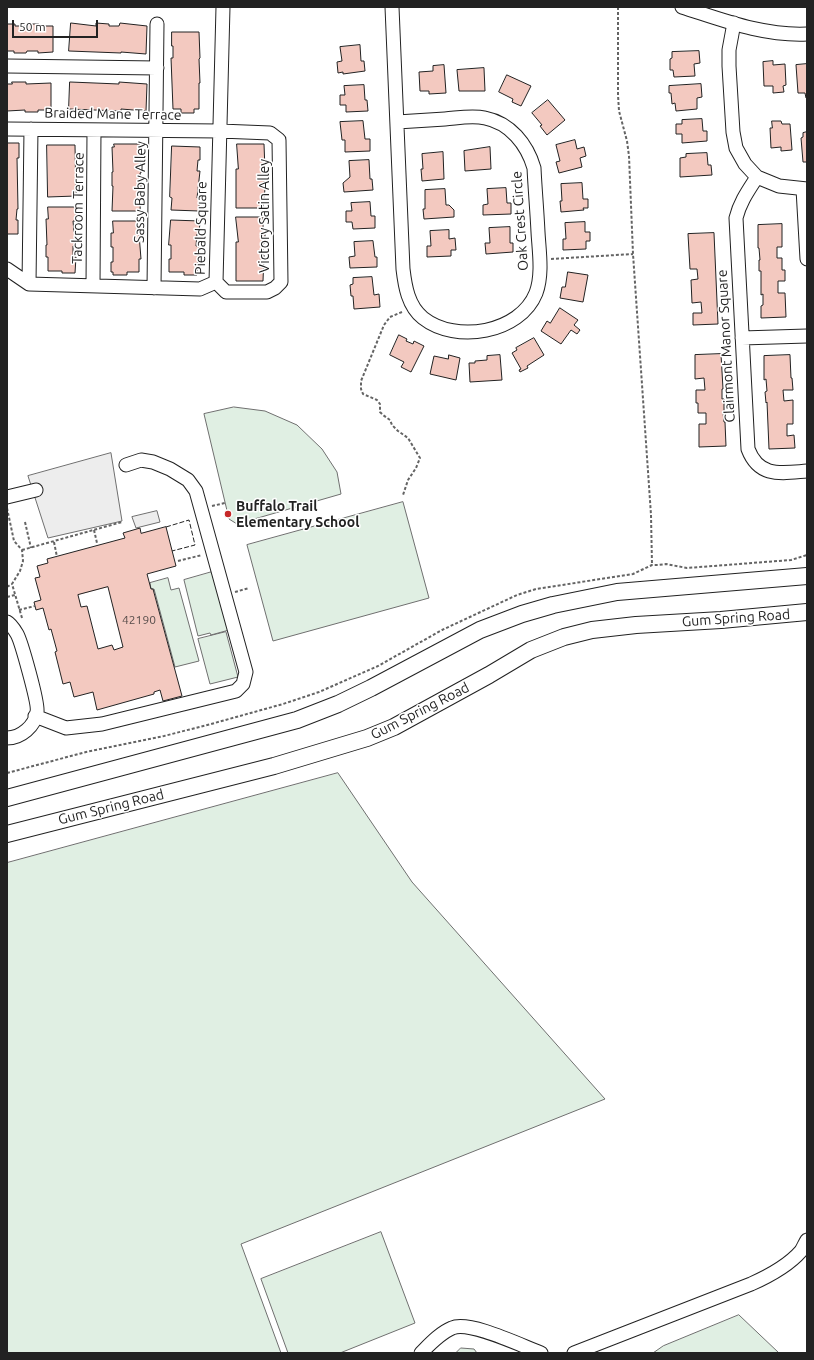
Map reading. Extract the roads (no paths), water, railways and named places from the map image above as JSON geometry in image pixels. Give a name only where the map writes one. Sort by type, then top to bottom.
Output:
[{"type":"main road","points":[[7,798],[297,720],[338,704],[371,688],[480,630],[522,614],[553,605],[617,592],[807,576]]},
{"type":"main road","name":"Gum Spring Road","points":[[7,834],[274,766],[367,738],[401,724],[483,679],[531,650],[564,636],[592,630],[636,625],[721,620],[807,612]]},
{"type":"street","name":"Piebald Square","points":[[29,284],[200,289],[216,282],[223,7]]},
{"type":"street","name":"Oak Crest Circle","points":[[392,7],[396,122],[403,268],[406,289],[414,306],[423,318],[440,328],[454,331],[483,331],[500,327],[526,309],[536,293],[540,276],[534,168],[530,156],[520,139],[505,125],[486,118],[472,117],[396,122]]},
{"type":"street","points":[[682,7],[759,31],[807,34]]},
{"type":"street","points":[[734,23],[729,50],[733,132],[736,148],[744,164],[757,177],[779,186],[805,189],[807,259]]},
{"type":"street","name":"Sassy Baby Alley","points":[[154,288],[157,24]]},
{"type":"street","points":[[7,66],[157,68]]},
{"type":"street","name":"Braided Mane Terrace","points":[[7,129],[220,131]]},
{"type":"street","points":[[29,284],[31,129]]},
{"type":"street","name":"Tackroom Terrace","points":[[93,286],[94,130]]},
{"type":"street","name":"Victory Satin Alley","points":[[216,282],[226,292],[267,292],[276,288],[281,282],[279,140],[270,133],[220,131]]},
{"type":"street","name":"Clairmont Manor Square","points":[[757,177],[743,197],[738,207],[736,218],[748,449],[755,463],[760,468],[767,471],[780,473],[807,471]]},
{"type":"street","points":[[7,269],[29,284]]},
{"type":"street","points":[[742,338],[807,336]]},
{"type":"street","points":[[35,716],[66,728],[102,724],[236,691],[243,684],[246,672],[196,491],[188,480],[170,469],[153,462],[140,460],[126,465]]},
{"type":"street","points":[[7,497],[36,490]]},
{"type":"street","points":[[7,622],[17,634],[38,712],[32,723],[23,734],[12,738],[7,738]]},
{"type":"street","points":[[574,1353],[729,1293],[771,1275],[805,1248]]},
{"type":"street","points":[[421,1353],[440,1336],[454,1327],[469,1327],[489,1332],[541,1353]]},
{"type":"place","name":"Buffalo Trail Elementary School","points":[[228,514]]}]
